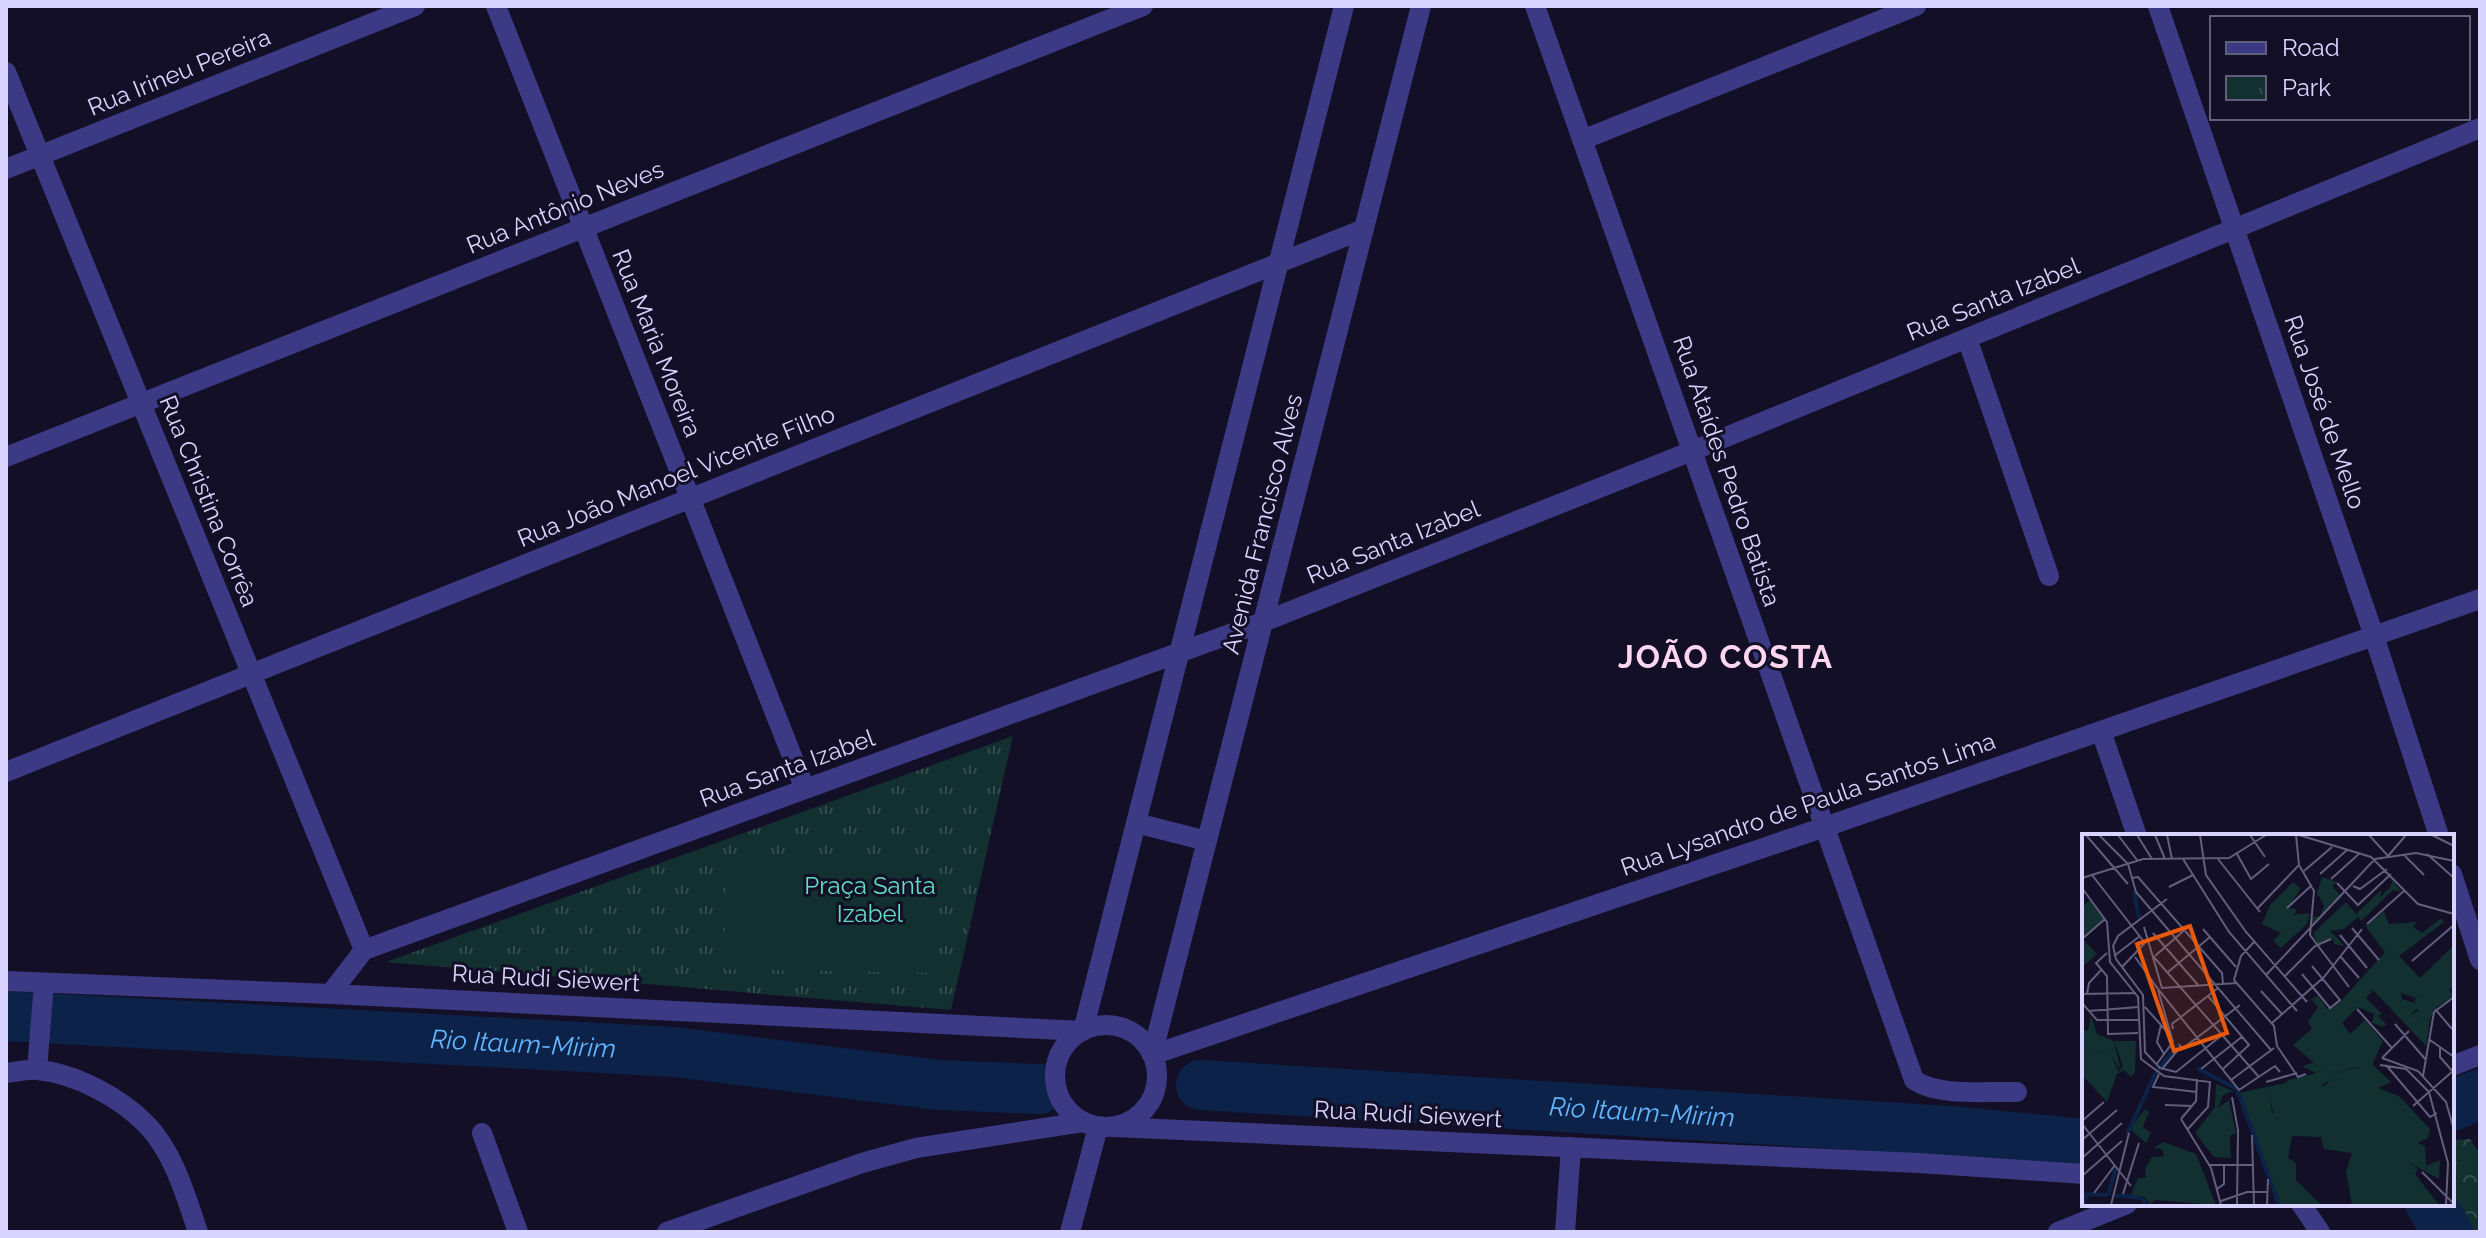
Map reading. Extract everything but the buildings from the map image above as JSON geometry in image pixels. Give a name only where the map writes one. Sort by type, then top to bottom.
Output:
[{"type":"street","name":"Rua Irineu Pereira","points":[[6,169],[415,6]]},
{"type":"street","name":"Rua Maria Moreira","points":[[496,6],[805,789]]},
{"type":"street","name":"Rua Antônio Neves","points":[[6,457],[1143,6]]},
{"type":"street","name":"Avenida Francisco Alves","points":[[1083,1031],[1344,6]]},
{"type":"street","name":"Avenida Francisco Alves","points":[[1152,1055],[1421,6]]},
{"type":"street","name":"Rua Ataídes Pedro Batista","points":[[1535,6],[1914,1080],[1924,1087],[1937,1090],[2017,1092]]},
{"type":"street","points":[[1582,140],[1916,6]]},
{"type":"street","name":"Rua José de Mello","points":[[2158,6],[2374,636],[2438,834]]},
{"type":"street","name":"Rua Christina Corrêa","points":[[6,72],[364,950]]},
{"type":"street","name":"Rua Santa Izabel","points":[[364,950],[1263,622],[1692,451],[2480,128]]},
{"type":"street","name":"Rua João Manoel Vicente Filho","points":[[6,772],[1364,229]]},
{"type":"street","points":[[1967,338],[2049,576]]},
{"type":"street","name":"Rua Lysandro de Paula Santos Lima","points":[[1152,1055],[1825,827],[2480,599]]},
{"type":"street","points":[[2101,731],[2136,834]]},
{"type":"street","points":[[1136,823],[1207,841]]},
{"type":"street","points":[[2454,880],[2480,960]]},
{"type":"street","points":[[330,994],[364,950]]},
{"type":"street","name":"Rua Rudi Siewert","points":[[6,981],[1083,1031]]},
{"type":"street","points":[[37,1070],[44,983]]},
{"type":"street","points":[[667,1232],[862,1163],[916,1148],[1129,1122],[1151,1100],[1156,1086],[1156,1070],[1152,1055],[1137,1037],[1115,1026],[1098,1026],[1070,1040],[1055,1068],[1061,1100],[1070,1113],[1098,1125]]},
{"type":"street","points":[[2454,1065],[2480,1055]]},
{"type":"street","points":[[6,1073],[37,1070],[69,1078],[124,1106],[149,1127],[178,1178],[198,1232]]},
{"type":"street","points":[[1070,1232],[1098,1125]]},
{"type":"street","name":"Rua Rudi Siewert","points":[[1098,1125],[1919,1163],[2082,1174]]},
{"type":"street","points":[[482,1133],[518,1232]]},
{"type":"street","points":[[1565,1232],[1571,1147]]},
{"type":"street","points":[[2058,1232],[2122,1206]]},
{"type":"street","points":[[2302,1206],[2320,1232]]},
{"type":"green space","name":"Praça Santa Izabel","points":[[1013,736],[951,1010],[386,962]]},
{"type":"green space","points":[[726,862],[936,865],[934,973],[724,969]]},
{"type":"green space","points":[[2470,1139],[2480,1154],[2480,1232],[2428,1232],[2412,1206],[2454,1206],[2454,1140]]},
{"type":"waterway","name":"Rio Itaum-Mirim","points":[[6,1016],[675,1052],[939,1085],[1040,1089]]},
{"type":"waterway","name":"Rio Itaum-Mirim","points":[[1201,1085],[1951,1131],[2082,1144]]},
{"type":"waterway","points":[[2454,1105],[2480,1094]]},
{"type":"waterway","points":[[2431,1206],[2448,1232]]},
{"type":"district","name":"JOÃO COSTA","points":[[1726,656]]}]
